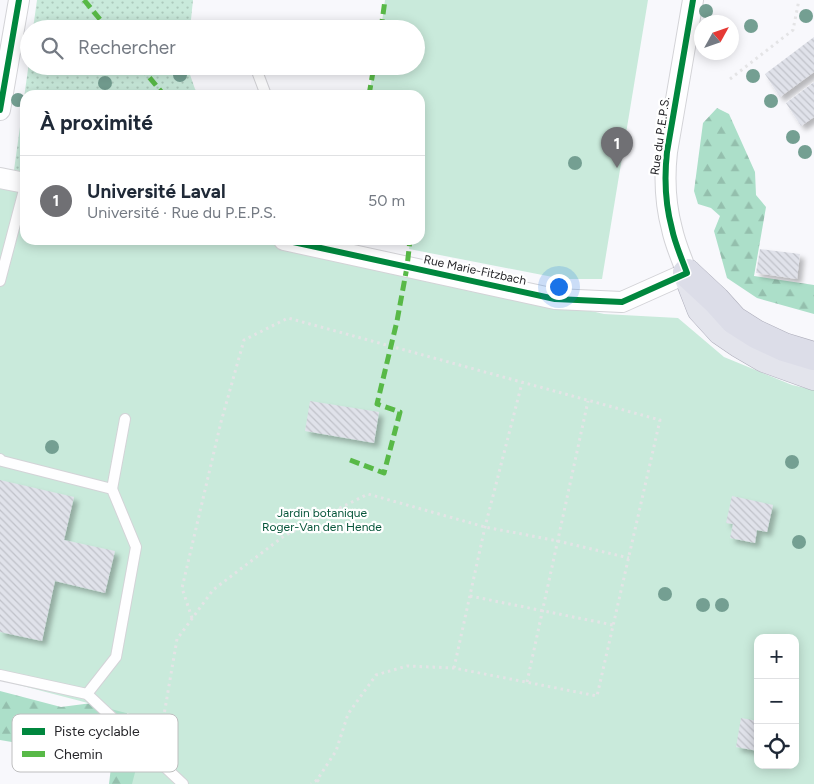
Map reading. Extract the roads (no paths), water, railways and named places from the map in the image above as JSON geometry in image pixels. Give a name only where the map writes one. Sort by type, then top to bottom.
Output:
[{"type":"highway","points":[[687,273],[734,320],[756,334],[784,347],[814,356]]},
{"type":"highway","points":[[687,273],[701,309],[721,331],[764,358],[814,376]]},
{"type":"street","points":[[0,110],[19,0]]},
{"type":"street","name":"Rue du P.E.P.S.","points":[[687,273],[672,230],[666,202],[665,174],[667,152],[694,0]]},
{"type":"street","points":[[0,178],[20,184]]},
{"type":"street","name":"Rue Marie-Fitzbach","points":[[307,245],[555,299],[622,302],[687,273]]},
{"type":"lane","points":[[258,75],[264,90]]},
{"type":"lane","points":[[0,281],[20,204]]},
{"type":"lane","points":[[87,694],[116,657],[136,548],[112,489],[125,419]]},
{"type":"lane","points":[[0,459],[112,489]]},
{"type":"lane","points":[[0,675],[87,694],[108,714]]},
{"type":"lane","points":[[171,772],[184,784]]},
{"type":"place","name":"Université Laval","points":[[617,168]]},
{"type":"park label","name":"Jardin botanique Roger-Van den Hende","points":[[322,520]]}]
